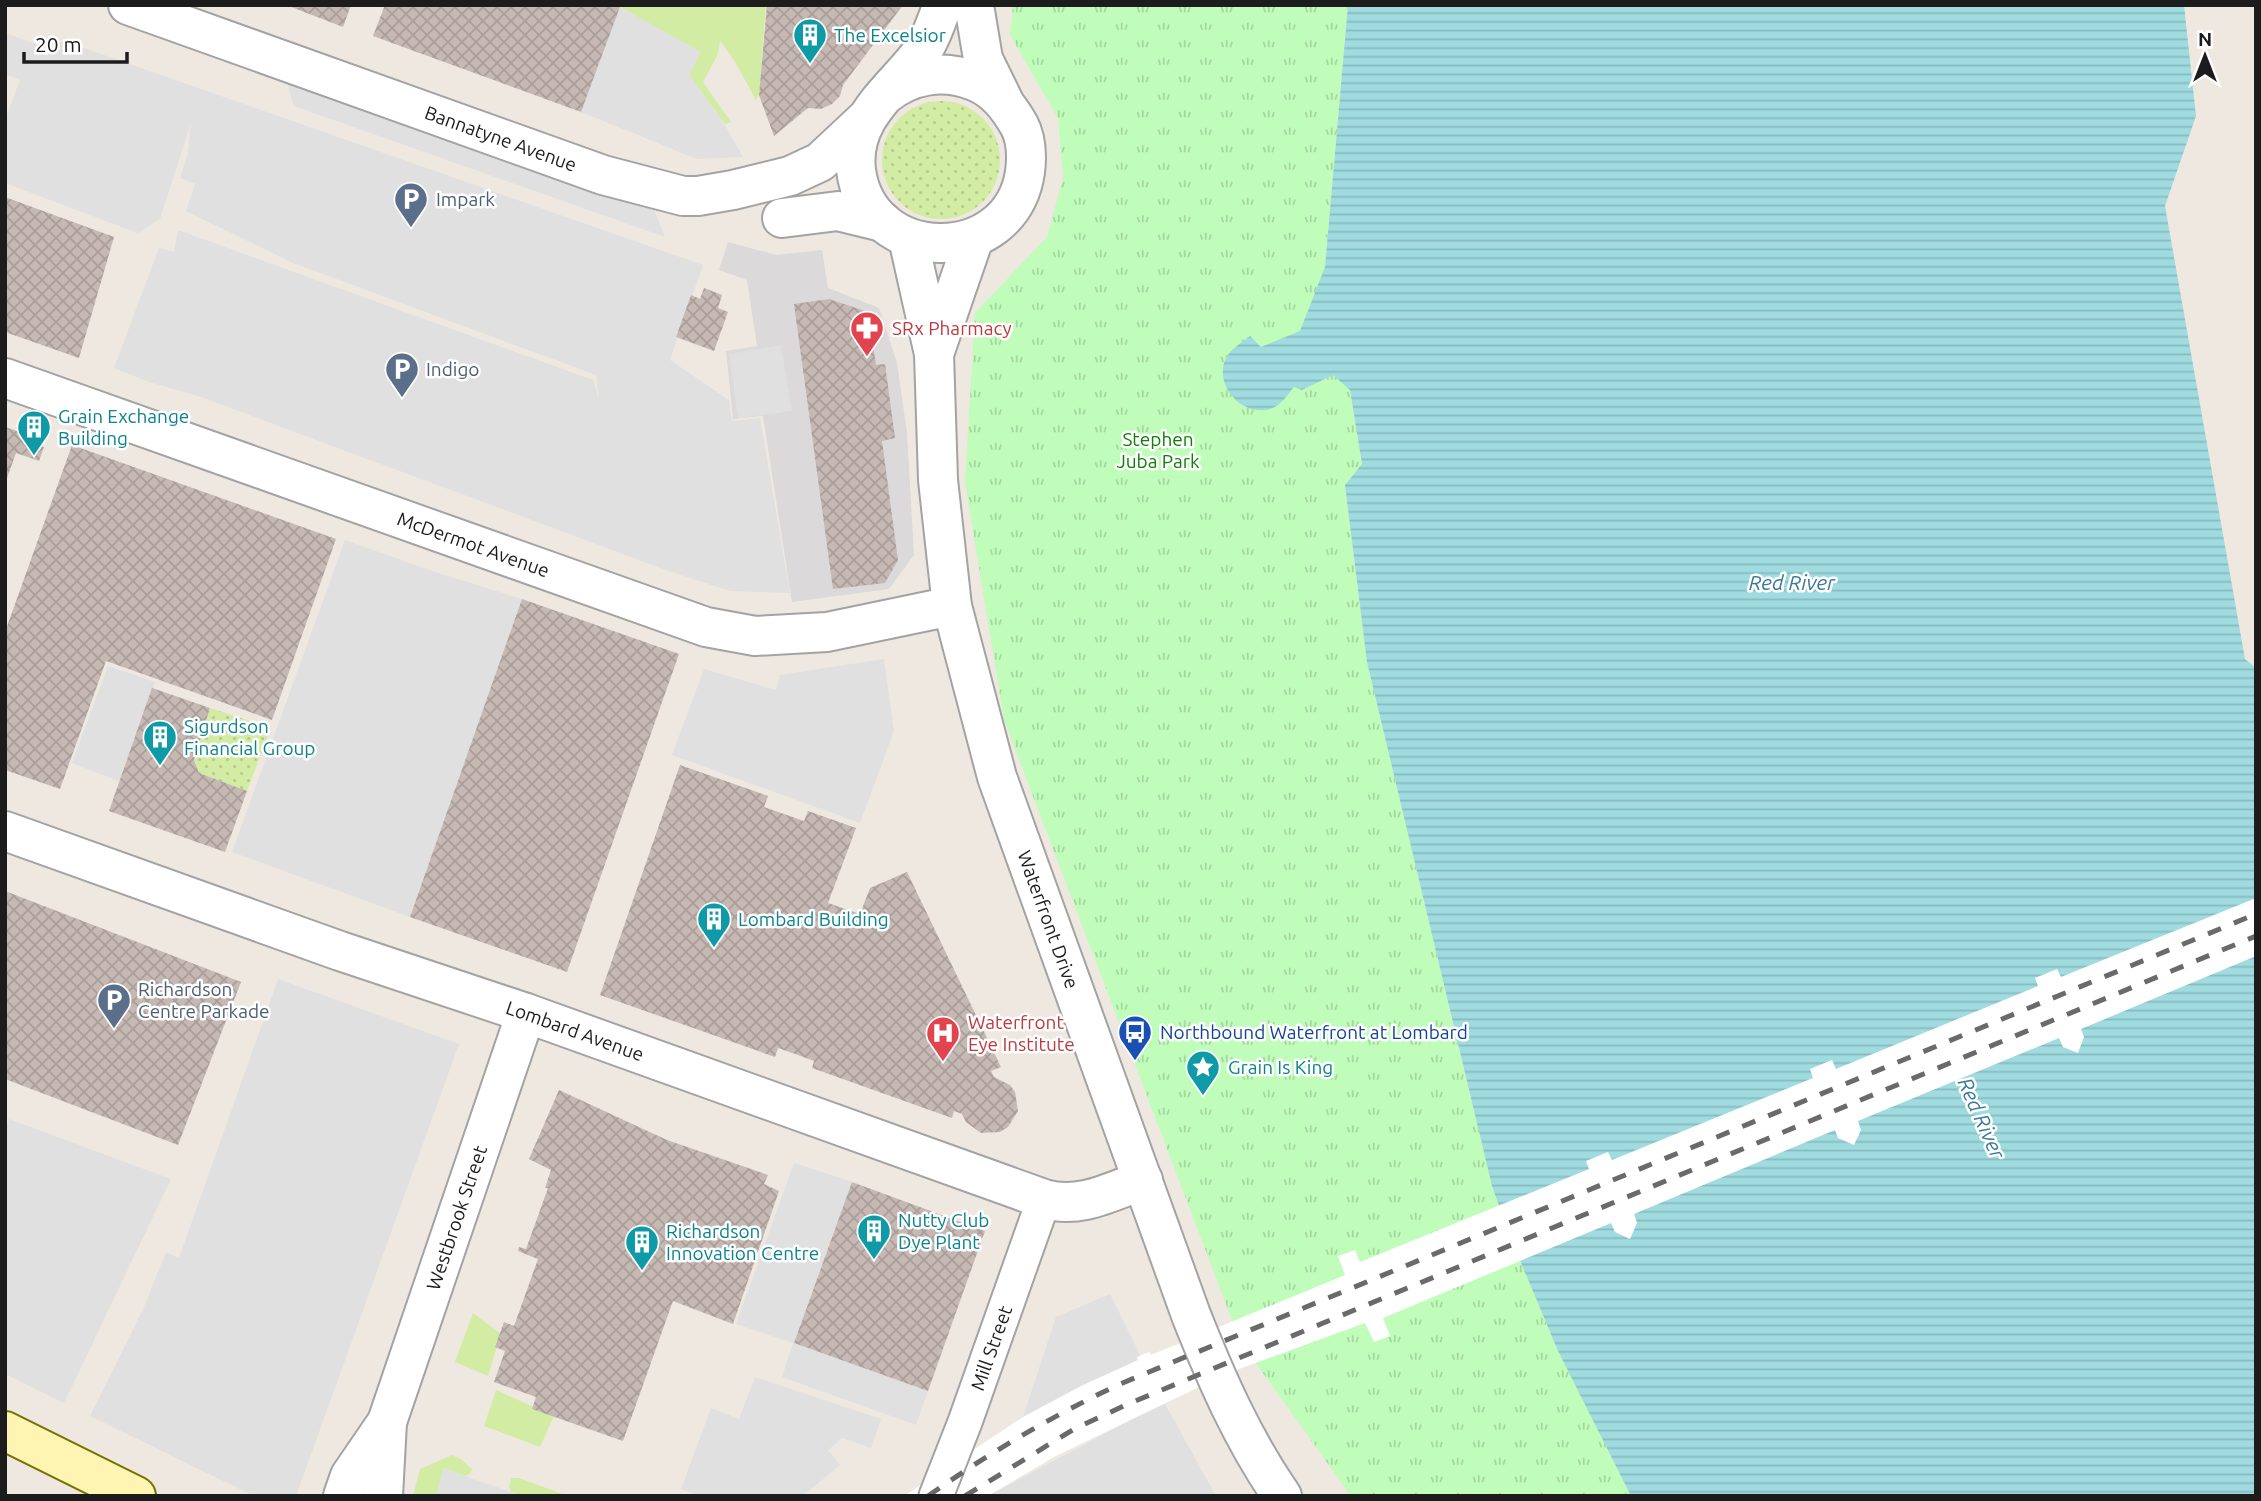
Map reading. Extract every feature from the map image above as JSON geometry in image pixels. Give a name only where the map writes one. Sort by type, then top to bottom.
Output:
[{"type":"main road","points":[[5,1431],[136,1496]]},
{"type":"street","name":"Bannatyne Avenue","points":[[128,5],[603,175],[683,196],[715,194],[790,176],[820,162],[875,107]]},
{"type":"street","name":"Waterfront Drive","points":[[943,5],[923,51],[875,107],[856,146],[856,169],[862,192],[869,205],[896,230],[934,354],[938,480],[953,606],[997,777],[1191,1315],[1220,1386],[1248,1441],[1282,1496]]},
{"type":"street","points":[[782,218],[797,214],[838,211],[937,244],[974,238],[1003,217],[1016,199],[1024,179],[1024,140],[1021,129],[983,59],[974,5]]},
{"type":"street","points":[[875,107],[913,79],[939,74],[975,81],[1004,102]]},
{"type":"street","name":"Waterfront Drive","points":[[934,354],[974,238]]},
{"type":"street","name":"McDermot Avenue","points":[[5,378],[706,627],[755,636],[827,632],[953,606]]},
{"type":"street","name":"Lombard Avenue","points":[[5,831],[340,951],[526,1013],[1044,1199],[1070,1204],[1082,1202],[1143,1180]]},
{"type":"street","name":"Westbrook Street","points":[[343,1496],[350,1476],[387,1422],[526,1013]]},
{"type":"street","name":"Mill Street","points":[[936,1496],[1044,1199]]},
{"type":"street","name":"Westbrook Street","points":[[383,1496],[387,1422]]},
{"type":"shaded area","points":[[620,7],[701,52],[689,75],[720,117],[743,157],[697,159],[581,112]]},
{"type":"shaded area","points":[[5,33],[44,47],[64,41],[703,265],[670,360],[729,400],[732,421],[760,418],[790,593],[730,591],[663,569],[201,397],[149,382],[114,368],[159,248],[174,252],[178,230],[593,380],[599,399],[596,375],[293,263],[186,211],[195,184],[180,178],[188,153],[191,123],[160,219],[138,233],[5,183],[5,120],[20,80],[5,74]]},
{"type":"shaded area","points":[[280,60],[645,187],[665,237],[294,106]]},
{"type":"shaded area","points":[[728,242],[776,255],[822,250],[828,288],[879,308],[897,363],[907,433],[914,555],[889,589],[792,602],[763,416],[733,419],[726,351],[757,346],[747,280],[719,270]]},
{"type":"shaded area","points":[[781,345],[792,411],[738,418],[729,354]]},
{"type":"shaded area","points":[[345,540],[522,599],[410,917],[232,852]]},
{"type":"shaded area","points":[[884,659],[894,731],[860,823],[672,755],[704,669],[776,690],[780,675]]},
{"type":"shaded area","points":[[108,666],[155,682],[119,781],[72,763]]},
{"type":"shaded area","points":[[278,979],[459,1044],[296,1496],[254,1496],[90,1416],[144,1307],[166,1252],[179,1258]]},
{"type":"shaded area","points":[[9,1119],[171,1179],[64,1403],[5,1374],[5,1129]]},
{"type":"shaded area","points":[[794,1163],[852,1182],[794,1343],[928,1391],[916,1425],[782,1377],[793,1343],[736,1324]]},
{"type":"shaded area","points":[[1110,1294],[1143,1361],[1021,1423],[1056,1317]]},
{"type":"shaded area","points":[[755,1377],[881,1419],[871,1448],[842,1438],[828,1450],[840,1465],[803,1496],[699,1496],[681,1489],[711,1408],[739,1419]]},
{"type":"shaded area","points":[[1164,1402],[1216,1496],[988,1496]]},
{"type":"shaded area","points":[[444,1468],[465,1476],[522,1496],[436,1496]]},
{"type":"green space","points":[[620,5],[766,5],[759,95],[756,100],[720,41],[718,54],[703,82],[731,122],[725,124],[689,75],[700,52]]},
{"type":"green space","name":"Stephen Juba Park","points":[[1013,5],[1348,5],[1325,267],[1334,374],[1350,390],[1362,465],[1345,485],[1367,662],[1492,1186],[1558,1351],[1631,1496],[1351,1496],[1240,1341],[1004,720],[965,482],[975,313],[1047,237],[1063,178],[1058,118],[1010,35]]},
{"type":"green space","points":[[941,101],[964,105],[983,118],[996,137],[1000,160],[996,183],[983,202],[964,215],[941,219],[918,215],[899,202],[886,183],[882,160],[886,137],[899,118],[918,105]]},
{"type":"green space","points":[[210,708],[271,728],[247,791],[199,773],[194,760]]},
{"type":"green space","points":[[473,1313],[501,1334],[488,1376],[455,1362]]},
{"type":"green space","points":[[496,1390],[554,1416],[540,1447],[484,1426]]},
{"type":"green space","points":[[452,1455],[472,1469],[471,1473],[465,1476],[444,1468],[436,1496],[413,1496],[420,1469]]},
{"type":"green space","points":[[511,1478],[519,1478],[568,1496],[522,1496],[511,1492]]},
{"type":"water","name":"Red River","points":[[1348,5],[2184,5],[2196,116],[2165,206],[2245,659],[2256,668],[2256,1496],[1631,1496],[1558,1351],[1492,1186],[1367,662],[1345,485],[1362,464],[1350,390],[1333,375],[1302,390],[1294,387],[1277,405],[1260,410],[1249,408],[1233,397],[1223,378],[1226,358],[1250,336],[1261,347],[1300,331],[1325,267]]},
{"type":"pier","points":[[2256,898],[2256,956],[2081,1029],[2084,1037],[2078,1053],[2063,1047],[2059,1038],[1858,1121],[1861,1130],[1854,1145],[1838,1138],[1835,1130],[1634,1214],[1637,1223],[1630,1239],[1615,1232],[1611,1223],[1383,1318],[1390,1336],[1374,1342],[1365,1323],[1228,1373],[1056,1456],[988,1496],[904,1496],[1023,1417],[1138,1360],[1137,1357],[1149,1352],[1151,1355],[1345,1275],[1338,1256],[1355,1250],[1360,1262],[1589,1169],[1586,1161],[1608,1152],[1612,1160],[1813,1078],[1810,1069],[1832,1060],[1836,1069],[2038,986],[2035,978],[2057,969],[2061,977]]},
{"type":"building","points":[[286,5],[351,5],[343,27]]},
{"type":"building","points":[[385,5],[620,7],[581,112],[373,36]]},
{"type":"building","name":"The Excelsior","points":[[767,5],[903,5],[843,85],[840,96],[821,109],[808,108],[774,136],[759,95]]},
{"type":"building","points":[[5,197],[114,237],[79,358],[5,332]]},
{"type":"building","points":[[704,288],[722,295],[718,308],[728,312],[714,351],[676,337],[691,295],[700,299]]},
{"type":"building","points":[[829,299],[868,312],[876,365],[885,364],[895,438],[882,441],[898,560],[885,583],[833,589],[794,304]]},
{"type":"building","name":"Grain Exchange Building","points":[[5,427],[23,433],[21,439],[44,447],[39,461],[16,453],[6,481]]},
{"type":"building","points":[[72,445],[336,539],[272,720],[106,661],[60,789],[5,770],[5,632]]},
{"type":"building","points":[[522,599],[679,654],[567,972],[410,917]]},
{"type":"building","name":"Sigurdson Financial Group","points":[[152,688],[210,708],[194,760],[199,773],[247,791],[225,852],[109,811]]},
{"type":"building","points":[[680,765],[768,796],[764,807],[804,821],[808,811],[856,828],[828,903],[860,914],[870,888],[907,872],[1001,1067],[991,1071],[994,1077],[1010,1085],[1015,1092],[1018,1111],[1008,1127],[1000,1132],[981,1133],[966,1122],[962,1114],[954,1111],[952,1118],[812,1068],[814,1061],[778,1048],[775,1057],[600,995]]},
{"type":"building","name":"Richardson Centre Parkade","points":[[5,891],[241,982],[178,1145],[5,1079]]},
{"type":"building","name":"Richardson Innovation Centre","points":[[559,1090],[667,1140],[768,1175],[764,1184],[779,1191],[733,1324],[673,1301],[623,1441],[532,1409],[536,1397],[494,1382],[505,1351],[495,1347],[504,1322],[514,1326],[538,1259],[518,1251],[519,1247],[526,1249],[548,1188],[545,1188],[551,1170],[529,1159]]},
{"type":"building","name":"Nutty Club Dye Plant","points":[[852,1182],[985,1231],[928,1391],[794,1343]]},
{"type":"railway","points":[[928,1496],[1021,1436],[1120,1384],[2256,914]]},
{"type":"railway","points":[[965,1496],[1074,1429],[1128,1404],[2256,936]]},
{"type":"place","name":"The Excelsior","points":[[810,65]]},
{"type":"place","name":"Impark","points":[[411,229]]},
{"type":"place","name":"SRx Pharmacy","points":[[867,358]]},
{"type":"place","name":"Indigo","points":[[402,399]]},
{"type":"place","name":"Grain Exchange Building","points":[[34,457]]},
{"type":"place","name":"Sigurdson Financial Group","points":[[160,767]]},
{"type":"place","name":"Lombard Building","points":[[714,949]]},
{"type":"place","name":"Richardson Centre Parkade","points":[[114,1030]]},
{"type":"place","name":"Northbound Waterfront at Lombard","points":[[1135,1062]]},
{"type":"place","name":"Waterfront Eye Institute","points":[[943,1063]]},
{"type":"place","name":"Grain Is King","points":[[1203,1097]]},
{"type":"place","name":"Nutty Club Dye Plant","points":[[874,1261]]},
{"type":"place","name":"Richardson Innovation Centre","points":[[642,1272]]}]
